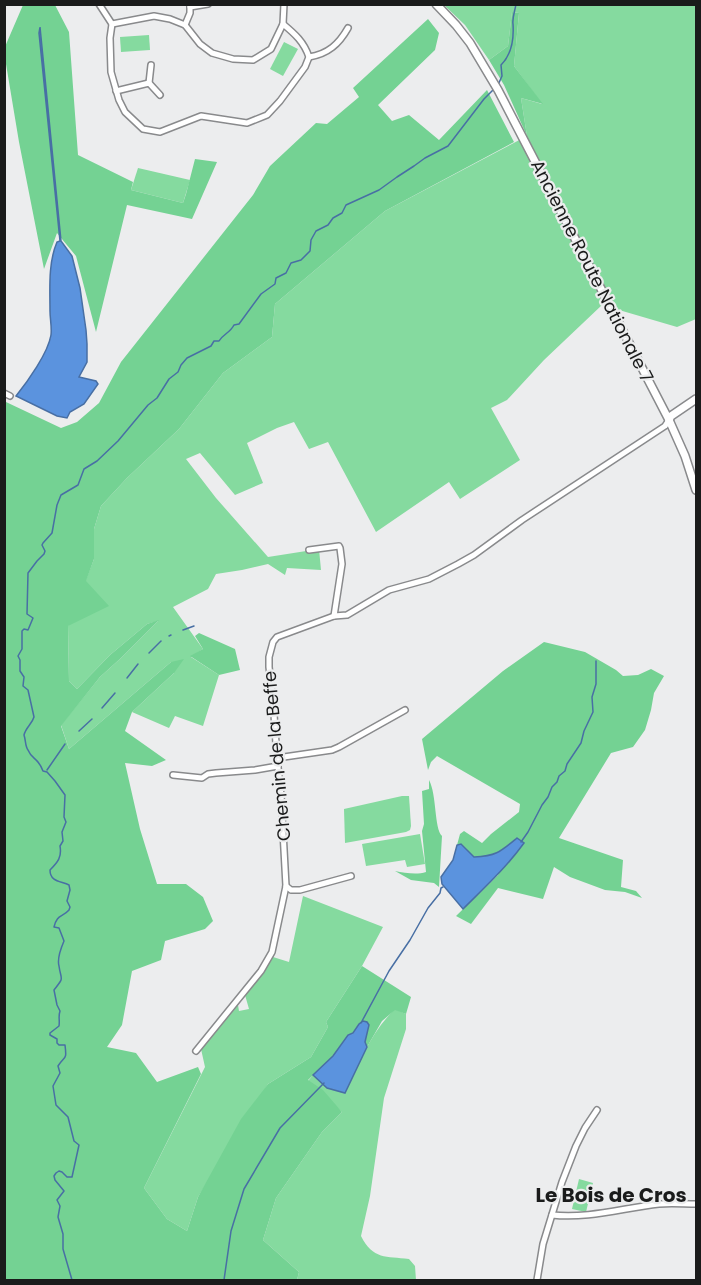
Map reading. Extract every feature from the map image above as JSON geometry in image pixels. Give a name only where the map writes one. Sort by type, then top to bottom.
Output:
[{"type":"street","points":[[99,4],[112,24],[111,72],[119,100],[125,112],[142,129],[160,132],[201,116],[247,123],[267,115],[280,101],[309,57],[305,44],[283,24]]},
{"type":"street","points":[[185,25],[190,6],[208,4]]},
{"type":"street","points":[[112,24],[154,16],[170,19],[185,25],[200,44],[212,53],[233,59],[253,60],[271,49],[283,24],[284,4]]},
{"type":"street","name":"Ancienne Route Nationale 7","points":[[435,4],[463,34],[496,86],[669,420],[685,456],[696,490]]},
{"type":"street","points":[[309,57],[330,50],[341,40],[348,28]]},
{"type":"street","points":[[149,83],[151,65]]},
{"type":"street","points":[[116,91],[149,83]]},
{"type":"street","points":[[149,83],[160,94]]},
{"type":"street","points":[[669,420],[671,416],[696,399]]},
{"type":"street","name":"Chemin de la Beffe","points":[[196,1051],[270,957],[286,886],[281,795],[269,667],[273,642],[277,637],[334,616],[347,615],[389,590],[437,575],[469,558],[522,520],[665,426],[669,420]]},
{"type":"street","points":[[309,549],[334,546],[340,548],[342,564],[334,616]]},
{"type":"street","points":[[277,758],[332,750],[405,710]]},
{"type":"street","points":[[173,775],[202,778],[208,774],[278,766]]},
{"type":"street","points":[[286,886],[291,890],[300,890],[351,876]]},
{"type":"street","points":[[537,1281],[543,1244],[555,1203],[574,1149],[597,1110]]},
{"type":"street","points":[[552,1215],[567,1217],[661,1204],[696,1204]]},
{"type":"green space","points":[[23,5],[55,5],[69,32],[78,155],[133,182],[131,190],[183,203],[195,159],[217,162],[192,219],[127,205],[96,332],[76,256],[57,233],[44,269],[19,142],[4,49]]},
{"type":"green space","points":[[444,5],[696,5],[696,319],[677,327],[602,305],[544,360],[507,400],[491,408],[520,460],[460,499],[449,482],[376,532],[328,442],[309,449],[294,422],[247,443],[263,483],[235,495],[200,453],[186,459],[216,498],[268,557],[319,549],[321,570],[287,568],[285,575],[268,564],[216,574],[208,589],[173,607],[203,649],[191,657],[219,675],[203,726],[175,716],[169,728],[132,712],[174,673],[171,662],[69,749],[61,725],[100,677],[158,621],[147,624],[110,655],[77,689],[69,681],[68,626],[94,559],[94,529],[101,506],[179,429],[223,373],[272,337],[275,304],[385,211],[527,136],[521,98],[542,104],[514,66],[519,13],[512,12],[508,46],[489,60],[465,25]]},
{"type":"green space","points":[[512,12],[519,13],[514,66],[543,104],[521,98],[527,136],[504,85],[489,60],[508,46]]},
{"type":"green space","points":[[428,19],[439,33],[435,50],[378,105],[392,121],[409,115],[439,140],[487,90],[514,142],[385,211],[275,304],[272,337],[223,373],[179,429],[101,506],[94,529],[94,559],[86,581],[109,606],[68,626],[69,681],[77,689],[110,655],[147,624],[159,620],[100,677],[61,726],[69,749],[171,662],[184,659],[174,673],[132,712],[125,731],[166,760],[152,766],[125,763],[140,829],[157,884],[186,884],[203,897],[213,921],[205,929],[165,941],[161,960],[132,971],[122,1025],[107,1047],[136,1053],[157,1082],[198,1067],[201,1074],[144,1188],[167,1219],[187,1231],[198,1197],[241,1119],[268,1084],[311,1057],[328,1027],[326,1022],[362,966],[411,997],[406,1014],[395,1010],[382,1021],[367,1047],[364,1021],[359,1024],[333,1056],[308,1080],[323,1090],[342,1112],[322,1132],[276,1198],[263,1240],[299,1272],[297,1280],[5,1280],[6,402],[61,428],[77,422],[99,403],[121,362],[253,195],[270,166],[316,123],[327,124],[359,97],[353,88]]},
{"type":"green space","points":[[149,35],[150,50],[121,52],[120,37]]},
{"type":"green space","points":[[284,42],[298,49],[283,76],[270,69]]},
{"type":"green space","points":[[138,168],[190,180],[183,203],[131,190]]},
{"type":"green space","points":[[199,633],[235,649],[240,670],[219,675],[190,656],[203,649],[195,636]]},
{"type":"green space","points":[[544,642],[585,652],[623,676],[638,675],[651,669],[664,676],[654,693],[645,730],[633,747],[611,753],[559,838],[623,860],[621,887],[636,891],[642,898],[625,892],[605,890],[570,877],[554,867],[543,899],[498,888],[471,924],[456,916],[498,875],[517,838],[497,853],[473,857],[461,844],[457,845],[460,834],[464,831],[482,843],[519,812],[520,804],[437,756],[431,762],[428,770],[422,739],[503,671]]},
{"type":"green space","points":[[429,780],[432,786],[439,832],[442,836],[439,887],[434,883],[411,880],[395,871],[415,874],[426,872],[422,831],[424,824],[422,791],[429,789]]},
{"type":"green space","points":[[409,796],[410,830],[345,843],[344,809]]},
{"type":"green space","points":[[420,834],[425,864],[407,867],[405,860],[366,866],[362,844]]},
{"type":"green space","points":[[303,896],[383,927],[362,966],[326,1022],[328,1027],[311,1057],[268,1084],[198,1197],[187,1231],[167,1219],[144,1188],[205,1067],[201,1049],[238,1005],[239,1011],[249,1009],[245,995],[273,957],[289,962]]},
{"type":"green space","points":[[395,1009],[406,1014],[406,1029],[384,1098],[370,1196],[361,1236],[375,1253],[387,1257],[409,1259],[415,1266],[416,1280],[297,1280],[299,1272],[263,1240],[276,1198],[322,1132],[342,1112],[308,1081],[313,1075],[327,1088],[345,1093],[372,1038]]},
{"type":"green space","points":[[579,1179],[593,1183],[586,1212],[572,1209]]},
{"type":"water","points":[[40,27],[61,241],[72,256],[80,288],[86,330],[87,362],[79,377],[96,381],[98,384],[84,404],[70,412],[67,418],[57,416],[16,396],[37,367],[49,342],[51,267],[54,250],[57,242],[60,241]]},
{"type":"water","points":[[517,838],[524,843],[495,878],[463,909],[442,884],[441,877],[453,860],[457,845],[461,844],[474,857],[488,856],[506,847]]},
{"type":"water","points":[[363,1021],[369,1025],[365,1042],[367,1047],[345,1093],[327,1088],[313,1075]]},
{"type":"waterway","points":[[498,85],[502,76],[501,65],[512,46],[516,4]]},
{"type":"waterway","points":[[72,1280],[63,1249],[63,1234],[58,1217],[60,1206],[57,1200],[64,1191],[54,1176],[59,1171],[67,1177],[72,1177],[79,1145],[74,1141],[68,1117],[56,1105],[53,1086],[60,1073],[58,1066],[65,1057],[66,1050],[65,1045],[59,1045],[57,1039],[50,1035],[59,1026],[60,1011],[54,990],[61,978],[59,960],[64,941],[59,928],[54,927],[57,920],[70,907],[67,901],[69,885],[54,879],[50,874],[50,870],[59,859],[60,846],[63,841],[62,832],[66,822],[64,817],[65,795],[47,772],[43,771],[26,747],[24,735],[34,717],[28,690],[23,686],[24,677],[20,671],[18,656],[22,649],[22,631],[28,630],[33,618],[27,614],[28,573],[44,554],[42,545],[52,533],[61,495],[78,485],[84,469],[97,461],[118,441],[148,405],[157,398],[187,358],[211,346],[214,341],[219,341],[234,325],[239,324],[261,294],[275,284],[276,278],[286,273],[291,263],[301,260],[310,251],[311,240],[316,231],[328,225],[333,218],[342,213],[346,205],[379,190],[425,158],[448,146],[495,88]]},
{"type":"waterway","points":[[183,630],[194,626]]},
{"type":"waterway","points":[[149,653],[161,641]]},
{"type":"waterway","points":[[521,842],[552,787],[565,771],[581,743],[593,712],[592,697],[596,684],[596,661]]},
{"type":"waterway","points":[[127,678],[138,664]]},
{"type":"waterway","points":[[102,708],[115,693]]},
{"type":"waterway","points":[[79,731],[92,719]]},
{"type":"waterway","points":[[47,770],[65,744]]},
{"type":"waterway","points":[[361,1023],[389,971],[443,887]]},
{"type":"waterway","points":[[224,1280],[231,1231],[244,1189],[280,1128],[324,1083]]},
{"type":"district","name":"Le Bois de Cros","points":[[611,1195]]}]
